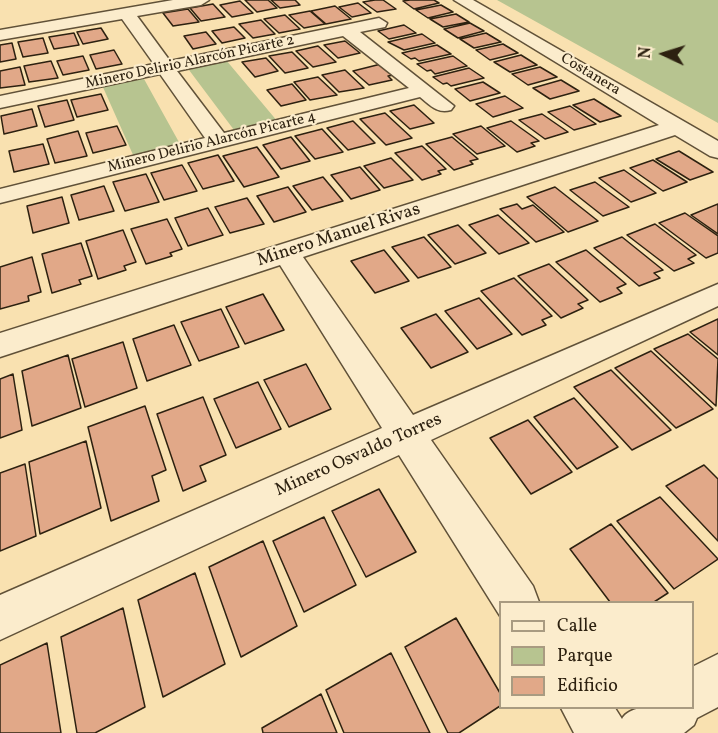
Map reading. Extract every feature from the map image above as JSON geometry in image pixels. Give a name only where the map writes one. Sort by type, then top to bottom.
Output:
[{"type":"street","points":[[0,35],[201,0]]},
{"type":"street","name":"Costanera","points":[[462,0],[718,151]]},
{"type":"street","points":[[126,13],[219,142]]},
{"type":"street","name":"Minero Delirio Alarcón Picarte 2","points":[[0,102],[380,24]]},
{"type":"street","points":[[347,30],[444,106]]},
{"type":"street","name":"Minero Delirio Alarcón Picarte 4","points":[[0,196],[424,90]]},
{"type":"street","name":"Minero Manuel Rivas","points":[[0,345],[677,127]]},
{"type":"street","points":[[286,253],[516,601]]},
{"type":"street","name":"Minero Osvaldo Torres","points":[[0,618],[718,294]]},
{"type":"street","points":[[694,695],[718,678]]},
{"type":"street","points":[[587,709],[603,733]]},
{"type":"street","points":[[642,733],[676,709]]},
{"type":"green space","points":[[497,0],[718,0],[718,123]]},
{"type":"green space","points":[[226,60],[278,122],[240,132],[234,130],[189,70]]},
{"type":"green space","points":[[144,79],[180,144],[179,147],[134,157],[102,85]]},
{"type":"building","points":[[245,0],[268,0],[277,8],[257,12]]},
{"type":"building","points":[[271,0],[295,0],[300,5],[280,8]]},
{"type":"building","points":[[383,0],[396,9],[377,12],[363,2]]},
{"type":"building","points":[[434,0],[439,3],[414,9],[403,1]]},
{"type":"building","points":[[240,1],[253,13],[232,17],[220,5]]},
{"type":"building","points":[[358,3],[371,13],[352,17],[339,7]]},
{"type":"building","points":[[213,4],[225,17],[201,21],[190,8]]},
{"type":"building","points":[[441,5],[453,12],[428,18],[416,10]]},
{"type":"building","points":[[335,6],[351,19],[326,24],[311,11]]},
{"type":"building","points":[[188,9],[199,22],[173,26],[163,13]]},
{"type":"building","points":[[310,11],[325,24],[304,28],[289,15]]},
{"type":"building","points":[[456,14],[469,22],[443,27],[430,19]]},
{"type":"building","points":[[285,15],[300,29],[279,33],[264,19]]},
{"type":"building","points":[[261,20],[275,34],[253,38],[239,24]]},
{"type":"building","points":[[470,23],[484,31],[458,38],[444,29]]},
{"type":"building","points":[[404,25],[416,33],[389,39],[378,31]]},
{"type":"building","points":[[234,27],[245,38],[222,43],[212,31]]},
{"type":"building","points":[[101,28],[108,39],[83,44],[77,32]]},
{"type":"building","points":[[206,32],[216,44],[193,49],[184,36]]},
{"type":"building","points":[[74,33],[79,45],[54,49],[49,37]]},
{"type":"building","points":[[486,33],[501,42],[474,48],[460,39]]},
{"type":"building","points":[[422,34],[435,43],[404,50],[388,42]]},
{"type":"building","points":[[43,38],[48,53],[23,57],[18,42]]},
{"type":"building","points":[[345,41],[360,53],[338,58],[324,45]]},
{"type":"building","points":[[12,43],[16,59],[0,62],[0,45]]},
{"type":"building","points":[[503,44],[518,53],[490,60],[476,50]]},
{"type":"building","points":[[437,45],[451,54],[419,61],[402,53]]},
{"type":"building","points":[[318,46],[336,62],[313,67],[296,51]]},
{"type":"building","points":[[114,50],[122,64],[96,69],[90,55]]},
{"type":"building","points":[[292,52],[308,68],[285,73],[269,56]]},
{"type":"building","points":[[521,55],[537,65],[510,72],[494,62]]},
{"type":"building","points":[[83,56],[89,70],[63,75],[57,61]]},
{"type":"building","points":[[453,56],[467,66],[435,74],[417,64]]},
{"type":"building","points":[[266,58],[278,71],[255,77],[242,62]]},
{"type":"building","points":[[51,61],[58,78],[29,82],[24,66]]},
{"type":"building","points":[[381,64],[394,75],[388,76],[392,80],[369,85],[353,71]]},
{"type":"building","points":[[20,67],[25,85],[0,88],[0,71]]},
{"type":"building","points":[[540,67],[557,77],[528,85],[512,74]]},
{"type":"building","points":[[469,68],[484,78],[451,86],[433,77]]},
{"type":"building","points":[[345,70],[364,88],[339,92],[322,75]]},
{"type":"building","points":[[318,77],[337,95],[310,100],[294,82]]},
{"type":"building","points":[[561,80],[579,91],[550,99],[533,88]]},
{"type":"building","points":[[483,82],[500,93],[470,101],[455,89]]},
{"type":"building","points":[[292,84],[306,100],[281,106],[267,90]]},
{"type":"building","points":[[101,94],[108,110],[77,117],[71,100]]},
{"type":"building","points":[[505,96],[523,108],[493,117],[476,104]]},
{"type":"building","points":[[594,99],[621,116],[600,122],[573,105]]},
{"type":"building","points":[[67,100],[74,120],[45,127],[38,106]]},
{"type":"building","points":[[414,105],[434,123],[410,129],[390,111]]},
{"type":"building","points":[[570,106],[596,124],[574,130],[548,112]]},
{"type":"building","points":[[32,109],[37,126],[4,134],[1,116]]},
{"type":"building","points":[[385,113],[412,138],[386,145],[360,119]]},
{"type":"building","points":[[542,114],[568,132],[545,139],[519,120]]},
{"type":"building","points":[[353,121],[375,143],[348,150],[327,128]]},
{"type":"building","points":[[511,121],[539,141],[531,143],[535,146],[517,152],[487,128]]},
{"type":"building","points":[[117,126],[126,145],[93,153],[86,133]]},
{"type":"building","points":[[481,126],[505,146],[477,154],[453,134]]},
{"type":"building","points":[[322,129],[343,152],[315,159],[295,136]]},
{"type":"building","points":[[78,131],[87,156],[55,163],[47,139]]},
{"type":"building","points":[[291,137],[310,161],[281,169],[263,145]]},
{"type":"building","points":[[452,137],[478,159],[470,161],[473,164],[454,170],[426,144]]},
{"type":"building","points":[[43,144],[49,164],[14,172],[9,151]]},
{"type":"building","points":[[422,146],[446,169],[438,171],[441,174],[422,180],[395,153]]},
{"type":"building","points":[[257,147],[279,177],[244,187],[223,156]]},
{"type":"building","points":[[679,151],[713,172],[690,180],[656,159]]},
{"type":"building","points":[[218,155],[234,181],[203,189],[188,163]]},
{"type":"building","points":[[391,158],[413,180],[384,188],[364,166]]},
{"type":"building","points":[[653,160],[687,182],[663,191],[630,168]]},
{"type":"building","points":[[182,165],[197,191],[164,200],[151,173]]},
{"type":"building","points":[[360,167],[380,190],[351,199],[331,175]]},
{"type":"building","points":[[624,170],[656,193],[631,202],[599,178]]},
{"type":"building","points":[[146,174],[159,202],[125,211],[113,182]]},
{"type":"building","points":[[323,177],[343,201],[312,210],[293,186]]},
{"type":"building","points":[[595,182],[629,207],[603,216],[570,190]]},
{"type":"building","points":[[104,186],[114,211],[79,220],[71,195]]},
{"type":"building","points":[[288,187],[306,212],[274,222],[257,196]]},
{"type":"building","points":[[555,187],[598,221],[568,232],[527,197]]},
{"type":"building","points":[[62,197],[69,223],[33,233],[27,206]]},
{"type":"building","points":[[247,198],[264,224],[230,233],[215,207]]},
{"type":"building","points":[[517,204],[522,209],[533,205],[564,232],[536,242],[500,209]]},
{"type":"building","points":[[718,204],[718,234],[691,215]]},
{"type":"building","points":[[208,208],[223,235],[188,246],[175,218]]},
{"type":"building","points":[[685,213],[718,236],[718,253],[706,258],[659,223]]},
{"type":"building","points":[[498,215],[529,243],[499,254],[469,225]]},
{"type":"building","points":[[167,219],[182,249],[170,253],[172,256],[146,264],[131,229]]},
{"type":"building","points":[[655,224],[696,255],[688,259],[694,263],[674,271],[627,235]]},
{"type":"building","points":[[458,225],[486,253],[455,264],[428,235]]},
{"type":"building","points":[[123,230],[136,262],[124,266],[126,270],[98,279],[86,241]]},
{"type":"building","points":[[424,237],[451,267],[418,278],[392,247]]},
{"type":"building","points":[[622,237],[663,270],[654,273],[660,278],[639,286],[594,248]]},
{"type":"building","points":[[81,243],[92,276],[79,280],[81,284],[52,293],[42,254]]},
{"type":"building","points":[[384,250],[409,281],[375,293],[351,261]]},
{"type":"building","points":[[586,250],[626,284],[617,288],[622,293],[600,302],[556,262]]},
{"type":"building","points":[[32,257],[41,292],[28,296],[29,301],[0,309],[0,267]]},
{"type":"building","points":[[549,264],[588,300],[578,304],[583,308],[561,318],[518,276]]},
{"type":"building","points":[[514,278],[552,316],[542,320],[546,325],[522,335],[481,291]]},
{"type":"building","points":[[263,294],[284,330],[245,344],[226,307]]},
{"type":"building","points":[[479,298],[512,334],[477,349],[445,311]]},
{"type":"building","points":[[221,309],[239,347],[199,361],[181,322]]},
{"type":"building","points":[[436,314],[468,352],[431,368],[401,328]]},
{"type":"building","points":[[718,319],[718,355],[690,332]]},
{"type":"building","points":[[174,325],[191,365],[147,381],[133,339]]},
{"type":"building","points":[[688,334],[718,359],[716,406],[654,349]]},
{"type":"building","points":[[123,342],[137,388],[85,407],[72,359]]},
{"type":"building","points":[[651,351],[713,409],[676,428],[615,368]]},
{"type":"building","points":[[68,355],[81,408],[32,426],[22,371]]},
{"type":"building","points":[[306,364],[331,409],[289,427],[264,380]]},
{"type":"building","points":[[611,370],[671,430],[632,450],[574,387]]},
{"type":"building","points":[[13,374],[22,430],[0,438],[0,379]]},
{"type":"building","points":[[258,382],[281,429],[236,448],[214,399]]},
{"type":"building","points":[[203,397],[226,455],[200,466],[206,481],[183,491],[157,414]]},
{"type":"building","points":[[574,398],[618,447],[577,469],[534,417]]},
{"type":"building","points":[[145,406],[166,470],[152,476],[159,501],[111,521],[88,427]]},
{"type":"building","points":[[528,420],[572,472],[531,494],[490,438]]},
{"type":"building","points":[[86,441],[101,508],[40,534],[29,462]]},
{"type":"building","points":[[25,464],[36,536],[0,551],[0,473]]},
{"type":"building","points":[[704,465],[718,479],[718,541],[666,486]]},
{"type":"building","points":[[379,489],[416,552],[366,577],[332,511]]},
{"type":"building","points":[[660,497],[718,559],[674,589],[617,521]]},
{"type":"building","points":[[324,517],[356,585],[304,612],[273,541]]},
{"type":"building","points":[[611,524],[668,593],[656,601],[609,601],[570,549]]},
{"type":"building","points":[[263,541],[297,626],[241,657],[209,567]]},
{"type":"building","points":[[195,573],[225,664],[163,697],[138,600]]},
{"type":"building","points":[[123,608],[145,707],[95,733],[77,733],[61,637]]},
{"type":"building","points":[[456,618],[499,691],[499,707],[459,733],[448,733],[405,647]]},
{"type":"building","points":[[47,643],[61,733],[0,733],[0,665]]},
{"type":"building","points":[[391,653],[430,733],[344,733],[326,690]]},
{"type":"building","points":[[321,694],[337,733],[263,733],[262,728]]}]
